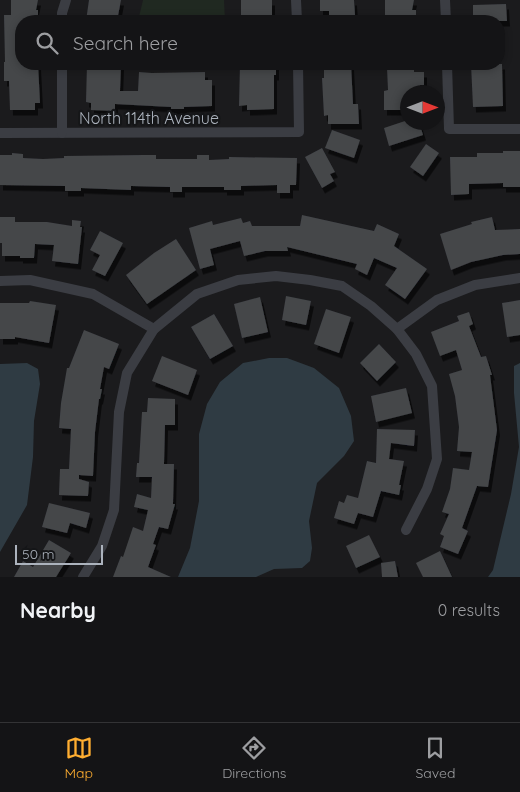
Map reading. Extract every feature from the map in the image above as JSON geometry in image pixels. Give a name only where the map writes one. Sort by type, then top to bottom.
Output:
[{"type":"street","points":[[62,15],[66,0]]},
{"type":"street","points":[[296,0],[296,15]]},
{"type":"street","points":[[445,0],[446,15]]},
{"type":"street","points":[[62,70],[62,133]]},
{"type":"street","name":"North 114th Avenue","points":[[0,133],[299,132],[298,70]]},
{"type":"street","points":[[447,70],[449,129],[520,129]]},
{"type":"street","points":[[83,577],[102,546],[114,510],[119,412],[127,373],[154,329],[197,294],[238,280],[276,276],[342,286],[371,306],[397,329],[416,354],[432,386],[437,459],[427,489],[406,530]]},
{"type":"street","points":[[397,329],[437,300],[474,285],[520,278]]},
{"type":"street","points":[[0,281],[30,280],[93,294],[154,329]]},
{"type":"shaded area","points":[[143,0],[224,0],[225,15],[139,15]]},
{"type":"shaded area","points":[[269,358],[287,358],[314,368],[339,388],[351,416],[354,441],[344,456],[317,483],[309,521],[312,548],[310,561],[302,568],[274,569],[256,577],[178,577],[190,548],[199,501],[199,434],[207,404],[220,382],[243,363]]},
{"type":"shaded area","points":[[27,363],[38,369],[40,384],[34,421],[33,457],[27,505],[0,552],[0,364]]},
{"type":"shaded area","points":[[520,363],[520,577],[488,577],[493,570],[511,494],[519,447],[514,393],[514,366]]},
{"type":"building","points":[[11,0],[38,0],[36,10],[38,10],[38,15],[15,15],[15,70],[38,70],[40,103],[35,103],[35,110],[10,110],[9,81],[4,81],[4,15],[11,15]]},
{"type":"building","points":[[89,0],[121,0],[118,15],[87,15]]},
{"type":"building","points":[[241,0],[272,0],[272,15],[241,15]]},
{"type":"building","points":[[320,0],[354,0],[355,15],[329,15],[329,11],[320,11]]},
{"type":"building","points":[[385,0],[414,0],[412,10],[416,10],[416,15],[385,15]]},
{"type":"building","points":[[506,4],[507,21],[505,21],[505,15],[473,15],[473,5]]},
{"type":"building","points":[[87,70],[121,70],[120,91],[138,91],[139,72],[205,72],[205,80],[212,80],[212,106],[171,109],[171,107],[115,104],[115,111],[91,110],[91,103],[86,102]]},
{"type":"building","points":[[240,70],[276,70],[276,75],[274,75],[274,109],[247,110],[247,105],[239,106]]},
{"type":"building","points":[[324,70],[351,70],[353,104],[358,104],[359,124],[328,124],[328,115],[324,116],[322,78],[324,78]]},
{"type":"building","points":[[387,70],[424,72],[424,85],[400,85],[400,110],[384,110],[384,91],[388,90]]},
{"type":"building","points":[[471,70],[502,70],[503,106],[473,107]]},
{"type":"building","points":[[400,123],[400,130],[421,130],[423,135],[389,146],[384,128]]},
{"type":"building","points":[[332,130],[360,140],[354,158],[325,148]]},
{"type":"building","points":[[426,144],[439,153],[423,176],[410,167]]},
{"type":"building","points":[[322,148],[335,172],[330,174],[334,181],[322,188],[305,157]]},
{"type":"building","points":[[503,151],[520,151],[520,187],[503,187],[503,183],[469,184],[469,194],[451,195],[450,157],[477,157],[477,153],[503,153]]},
{"type":"building","points":[[12,153],[23,154],[23,158],[43,159],[64,158],[64,156],[144,155],[156,155],[156,159],[197,159],[197,155],[209,155],[209,160],[229,159],[229,157],[297,158],[296,185],[290,185],[290,193],[277,193],[277,185],[241,186],[241,190],[224,190],[224,187],[182,187],[182,192],[170,192],[170,187],[131,186],[131,190],[81,188],[81,191],[65,191],[65,186],[0,185],[0,155],[12,155]]},
{"type":"building","points":[[302,215],[374,231],[377,224],[399,234],[394,246],[427,269],[405,299],[385,285],[397,268],[374,258],[367,275],[355,269],[357,264],[287,247],[288,251],[265,251],[244,256],[240,241],[210,249],[214,265],[200,269],[189,228],[212,221],[213,225],[241,218],[243,223],[250,221],[252,226],[300,226]]},
{"type":"building","points":[[0,217],[15,217],[15,222],[47,222],[72,226],[72,220],[81,221],[78,264],[52,261],[54,245],[35,244],[34,258],[2,256]]},
{"type":"building","points":[[492,217],[495,230],[520,229],[520,254],[503,255],[471,262],[451,270],[440,234],[472,224],[471,222]]},
{"type":"building","points":[[100,231],[123,243],[105,276],[92,270],[100,255],[90,250]]},
{"type":"building","points":[[176,239],[196,270],[147,304],[126,275]]},
{"type":"building","points":[[286,296],[311,301],[306,325],[282,320]]},
{"type":"building","points":[[260,297],[268,332],[242,338],[234,304]]},
{"type":"building","points":[[520,300],[520,335],[507,337],[502,303]]},
{"type":"building","points":[[30,301],[56,305],[49,343],[15,337],[15,339],[0,339],[0,303],[29,303]]},
{"type":"building","points":[[326,309],[351,317],[339,353],[314,344]]},
{"type":"building","points":[[469,312],[473,324],[469,326],[481,357],[486,356],[492,375],[490,375],[497,430],[488,487],[477,486],[462,528],[468,531],[458,554],[440,547],[444,536],[440,534],[449,514],[442,512],[450,489],[453,468],[469,470],[472,452],[457,451],[459,427],[455,396],[449,374],[462,370],[456,350],[440,356],[431,332],[459,321],[457,316]]},
{"type":"building","points":[[214,314],[233,346],[210,359],[191,327]]},
{"type":"building","points":[[84,330],[119,344],[109,369],[104,367],[95,432],[93,476],[79,475],[79,479],[89,482],[88,496],[59,495],[60,469],[69,469],[71,429],[59,428],[61,403],[67,368],[69,368]]},
{"type":"building","points":[[379,344],[396,362],[377,381],[360,363]]},
{"type":"building","points":[[162,356],[197,370],[188,395],[152,381]]},
{"type":"building","points":[[406,388],[412,413],[376,422],[371,396]]},
{"type":"building","points":[[148,398],[175,399],[175,425],[165,425],[164,464],[174,464],[173,504],[175,504],[168,529],[159,527],[153,544],[156,545],[148,567],[171,577],[113,577],[121,556],[123,557],[133,527],[143,531],[148,510],[134,507],[137,494],[151,498],[152,477],[136,477],[137,463],[139,463],[142,412],[147,412]]},
{"type":"building","points":[[377,429],[415,430],[414,446],[391,443],[389,459],[404,461],[399,495],[381,491],[373,517],[358,513],[354,524],[334,518],[339,501],[344,503],[347,495],[358,498],[367,461],[376,463]]},
{"type":"building","points":[[49,503],[90,513],[86,528],[70,523],[67,533],[42,527]]},
{"type":"building","points":[[369,535],[380,557],[356,568],[346,546]]},
{"type":"building","points":[[49,540],[71,553],[56,577],[14,577],[23,561],[33,567]]},
{"type":"building","points":[[440,551],[452,577],[423,577],[416,563]]},
{"type":"building","points":[[395,561],[398,577],[382,577],[381,563]]}]
